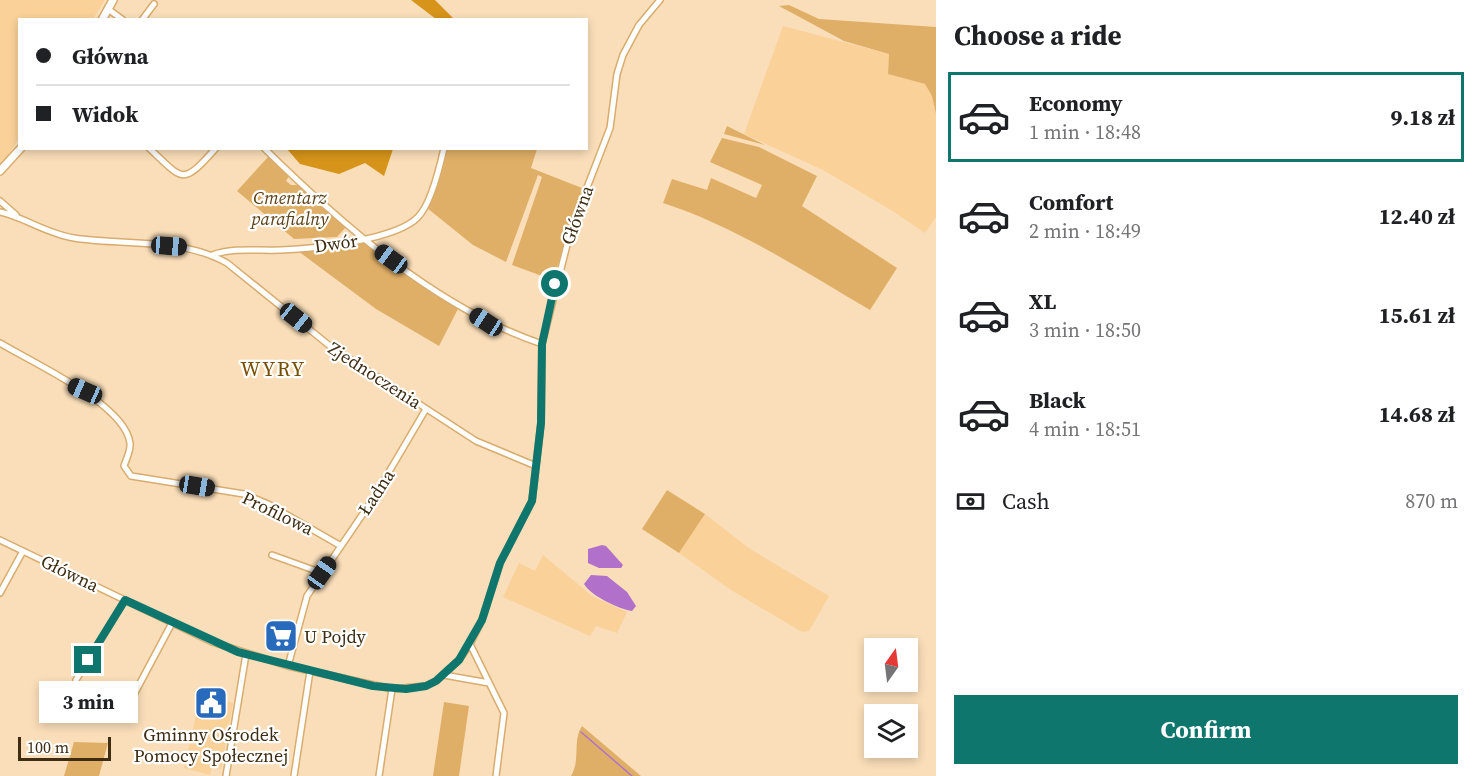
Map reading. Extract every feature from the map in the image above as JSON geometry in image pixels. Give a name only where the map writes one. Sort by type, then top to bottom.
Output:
[{"type":"main road","points":[[103,18],[113,0]]},
{"type":"main road","points":[[0,171],[19,150]]},
{"type":"main road","points":[[0,179],[7,165]]},
{"type":"street","name":"Główna","points":[[0,540],[172,623],[246,654],[288,666],[393,689],[426,686],[444,675],[470,644],[482,620],[500,563],[532,501],[541,423],[542,344],[571,229],[610,128],[618,68],[634,34],[660,0]]},
{"type":"street","points":[[144,18],[154,4]]},
{"type":"street","points":[[108,9],[120,18]]},
{"type":"street","points":[[151,150],[176,174],[183,177],[190,175],[214,150]]},
{"type":"street","points":[[266,150],[365,239],[486,322],[542,344]]},
{"type":"street","name":"Dwór","points":[[212,255],[226,250],[282,250],[365,239],[405,226],[418,217],[438,172],[444,150]]},
{"type":"street","name":"Zjednoczenia","points":[[0,201],[20,218],[39,229],[74,238],[187,247],[212,255],[227,263],[330,346],[426,409],[494,450],[536,465]]},
{"type":"street","name":"Zjednoczenia","points":[[0,212],[20,218]]},
{"type":"street","name":"Profilowa","points":[[0,343],[85,391],[110,410],[130,445],[124,466],[131,476],[244,494],[268,504],[341,546]]},
{"type":"street","name":"Ładna","points":[[288,666],[302,609],[322,573],[373,499],[426,409]]},
{"type":"street","points":[[0,593],[23,551]]},
{"type":"street","points":[[272,555],[322,573]]},
{"type":"street","points":[[76,680],[125,600]]},
{"type":"street","points":[[122,717],[172,623]]},
{"type":"street","points":[[470,644],[501,704],[505,721],[496,776]]},
{"type":"street","points":[[226,776],[246,654]]},
{"type":"street","points":[[294,776],[310,671]]},
{"type":"street","points":[[444,675],[489,683]]},
{"type":"street","points":[[379,776],[393,689]]},
{"type":"shaded area","points":[[0,0],[105,0],[94,18],[18,18],[18,140],[0,168]]},
{"type":"shaded area","points":[[411,0],[435,0],[453,18],[435,18]]},
{"type":"shaded area","points":[[783,26],[889,54],[888,74],[925,84],[932,96],[936,114],[936,217],[925,233],[823,170],[744,134]]},
{"type":"shaded area","points":[[288,150],[393,150],[384,176],[365,163],[339,174],[300,164]]},
{"type":"shaded area","points":[[705,514],[750,549],[829,596],[809,631],[802,632],[731,590],[679,553]]},
{"type":"shaded area","points":[[606,546],[623,565],[621,568],[599,568],[588,563],[588,549]]},
{"type":"shaded area","points":[[543,555],[592,596],[627,612],[617,633],[596,626],[590,636],[503,597],[519,563],[535,571]]},
{"type":"shaded area","points":[[591,575],[607,576],[627,592],[636,606],[632,611],[626,610],[599,597],[584,584]]},
{"type":"shaded area","points":[[201,694],[233,703],[221,769],[212,767],[210,775],[184,768]]},
{"type":"green space","points":[[789,5],[819,19],[936,27],[936,114],[932,96],[925,84],[888,74],[889,54],[844,41],[779,6]]},
{"type":"green space","points":[[727,126],[765,145],[724,134]]},
{"type":"green space","points":[[722,138],[759,147],[817,176],[802,206],[897,268],[870,310],[743,237],[663,203],[672,179],[707,190],[711,178],[756,198],[762,185],[710,162]]},
{"type":"green space","points":[[447,150],[537,150],[531,168],[582,188],[553,280],[512,265],[542,177],[538,175],[506,262],[473,245],[427,208],[443,167]]},
{"type":"green space","name":"Cmentarz parafialny","points":[[268,157],[289,176],[286,181],[291,185],[299,185],[346,227],[337,237],[294,239],[237,191]]},
{"type":"green space","points":[[364,242],[459,307],[439,346],[376,309],[298,251]]},
{"type":"green space","points":[[667,490],[705,514],[679,553],[642,529]]},
{"type":"green space","points":[[444,702],[469,706],[459,776],[433,776]]},
{"type":"green space","points":[[582,726],[641,776],[571,776],[576,764],[577,738]]},
{"type":"green space","points":[[74,742],[108,743],[99,776],[64,776]]},
{"type":"waterway","points":[[581,732],[632,776]]},
{"type":"place","name":"U Pojdy","points":[[281,636]]},
{"type":"place","name":"Gminny Ośrodek Pomocy Społecznej","points":[[211,703]]},
{"type":"district","name":"WYRY","points":[[273,368]]},
{"type":"route","points":[[88,660],[125,600],[238,652],[373,686],[406,689],[426,686],[444,675],[459,660],[476,634],[500,563],[532,501],[541,423],[542,344],[555,284]]}]
